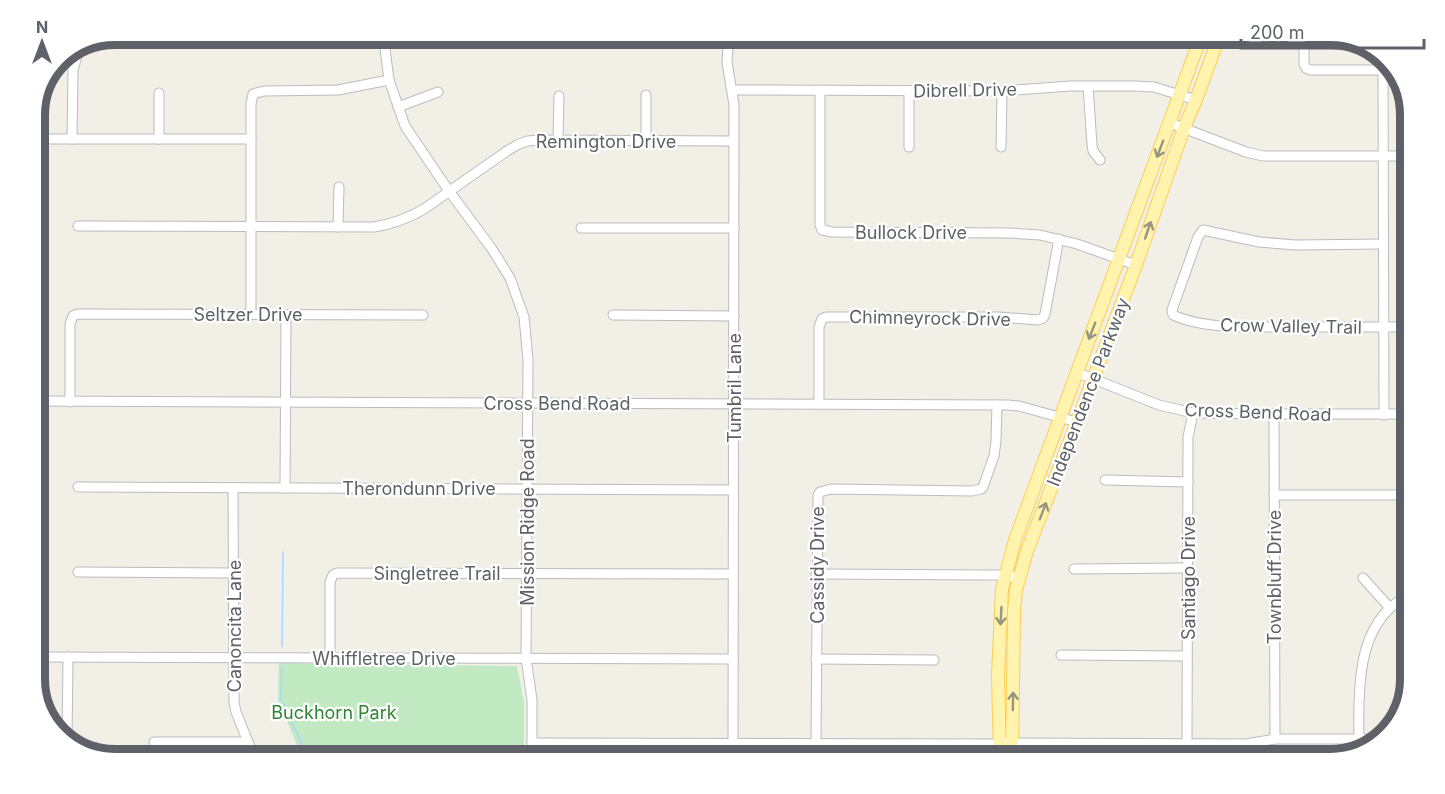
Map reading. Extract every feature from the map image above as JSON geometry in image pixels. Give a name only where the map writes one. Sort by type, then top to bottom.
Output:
[{"type":"main road","name":"Independence Parkway","points":[[1008,749],[998,675],[1002,589],[1005,575],[1015,540],[1076,372],[1198,45]]},
{"type":"main road","name":"Independence Parkway","points":[[1004,749],[1014,611],[1019,578],[1027,551],[1136,265],[1216,45]]},
{"type":"street","name":"Mission Ridge Road","points":[[386,45],[389,80],[405,126],[501,263],[510,278],[524,317],[528,347],[526,658],[532,700],[532,749]]},
{"type":"street","name":"Tumbril Lane","points":[[728,45],[727,62],[734,105],[733,743]]},
{"type":"street","points":[[1304,45],[1305,66],[1310,70],[1383,70],[1384,415]]},
{"type":"street","points":[[72,139],[73,69],[77,56]]},
{"type":"street","points":[[251,314],[251,104],[253,94],[264,91],[338,90],[389,80]]},
{"type":"street","name":"Dibrell Drive","points":[[732,90],[1002,91],[1070,86],[1154,87],[1196,100]]},
{"type":"street","points":[[1088,86],[1092,145],[1093,151],[1100,160]]},
{"type":"street","name":"Bullock Drive","points":[[820,91],[820,225],[822,230],[1040,235],[1059,239],[1136,265]]},
{"type":"street","points":[[909,91],[909,147]]},
{"type":"street","points":[[1002,91],[1002,147]]},
{"type":"street","points":[[398,107],[438,92]]},
{"type":"street","points":[[159,93],[159,139]]},
{"type":"street","points":[[646,95],[646,140]]},
{"type":"street","points":[[558,140],[559,96]]},
{"type":"street","points":[[1170,123],[1246,153],[1263,156],[1400,156]]},
{"type":"street","points":[[45,139],[251,139]]},
{"type":"street","name":"Remington Drive","points":[[78,226],[374,227],[399,222],[424,209],[517,145],[527,141],[734,141]]},
{"type":"street","points":[[338,227],[339,187]]},
{"type":"street","points":[[581,228],[734,228]]},
{"type":"street","name":"Crow Valley Trail","points":[[1383,244],[1296,245],[1259,242],[1203,230],[1198,237],[1182,280],[1172,310],[1173,315],[1215,326],[1230,327],[1400,327]]},
{"type":"street","name":"Chimneyrock Drive","points":[[819,404],[819,327],[822,319],[826,317],[998,317],[1038,320],[1045,314],[1059,239]]},
{"type":"street","name":"Seltzer Drive","points":[[70,402],[70,324],[73,316],[82,314],[423,315]]},
{"type":"street","points":[[285,488],[286,315]]},
{"type":"street","points":[[613,315],[734,316]]},
{"type":"street","name":"Cross Bend Road","points":[[1076,372],[1159,405],[1193,413],[1400,414]]},
{"type":"street","name":"Cross Bend Road","points":[[45,402],[997,405],[1019,406],[1077,422]]},
{"type":"street","name":"Cassidy Drive","points":[[816,743],[817,499],[820,492],[831,489],[972,491],[981,489],[985,484],[996,448],[997,405]]},
{"type":"street","name":"Santiago Drive","points":[[1187,745],[1188,437],[1193,413]]},
{"type":"street","name":"Townbluff Drive","points":[[1274,414],[1275,739]]},
{"type":"street","points":[[1105,480],[1188,482]]},
{"type":"street","name":"Therondunn Drive","points":[[78,487],[734,489]]},
{"type":"street","name":"Canoncita Lane","points":[[233,488],[233,692],[236,712],[250,749]]},
{"type":"street","points":[[1274,495],[1400,495]]},
{"type":"street","points":[[1074,569],[1187,568]]},
{"type":"street","points":[[78,572],[233,573]]},
{"type":"street","name":"Singletree Trail","points":[[330,657],[330,582],[333,575],[337,573],[733,574]]},
{"type":"street","points":[[816,574],[1005,575],[1019,578]]},
{"type":"street","points":[[1363,578],[1390,608]]},
{"type":"street","points":[[1359,743],[1360,678],[1364,653],[1373,632],[1390,608],[1400,601]]},
{"type":"street","points":[[1061,655],[1187,656]]},
{"type":"street","name":"Whiffletree Drive","points":[[45,657],[733,659]]},
{"type":"street","points":[[67,730],[68,657]]},
{"type":"street","points":[[816,659],[934,660]]},
{"type":"street","points":[[532,742],[1187,745],[1246,744],[1275,739],[1366,739]]},
{"type":"street","points":[[154,741],[247,742]]},
{"type":"street","points":[[1232,744],[1232,749]]},
{"type":"green space","name":"Buckhorn Park","points":[[279,663],[517,666],[524,702],[524,749],[299,749],[278,700]]},
{"type":"waterway","points":[[282,647],[283,552]]},
{"type":"waterway","points":[[282,666],[281,699],[304,749]]}]
